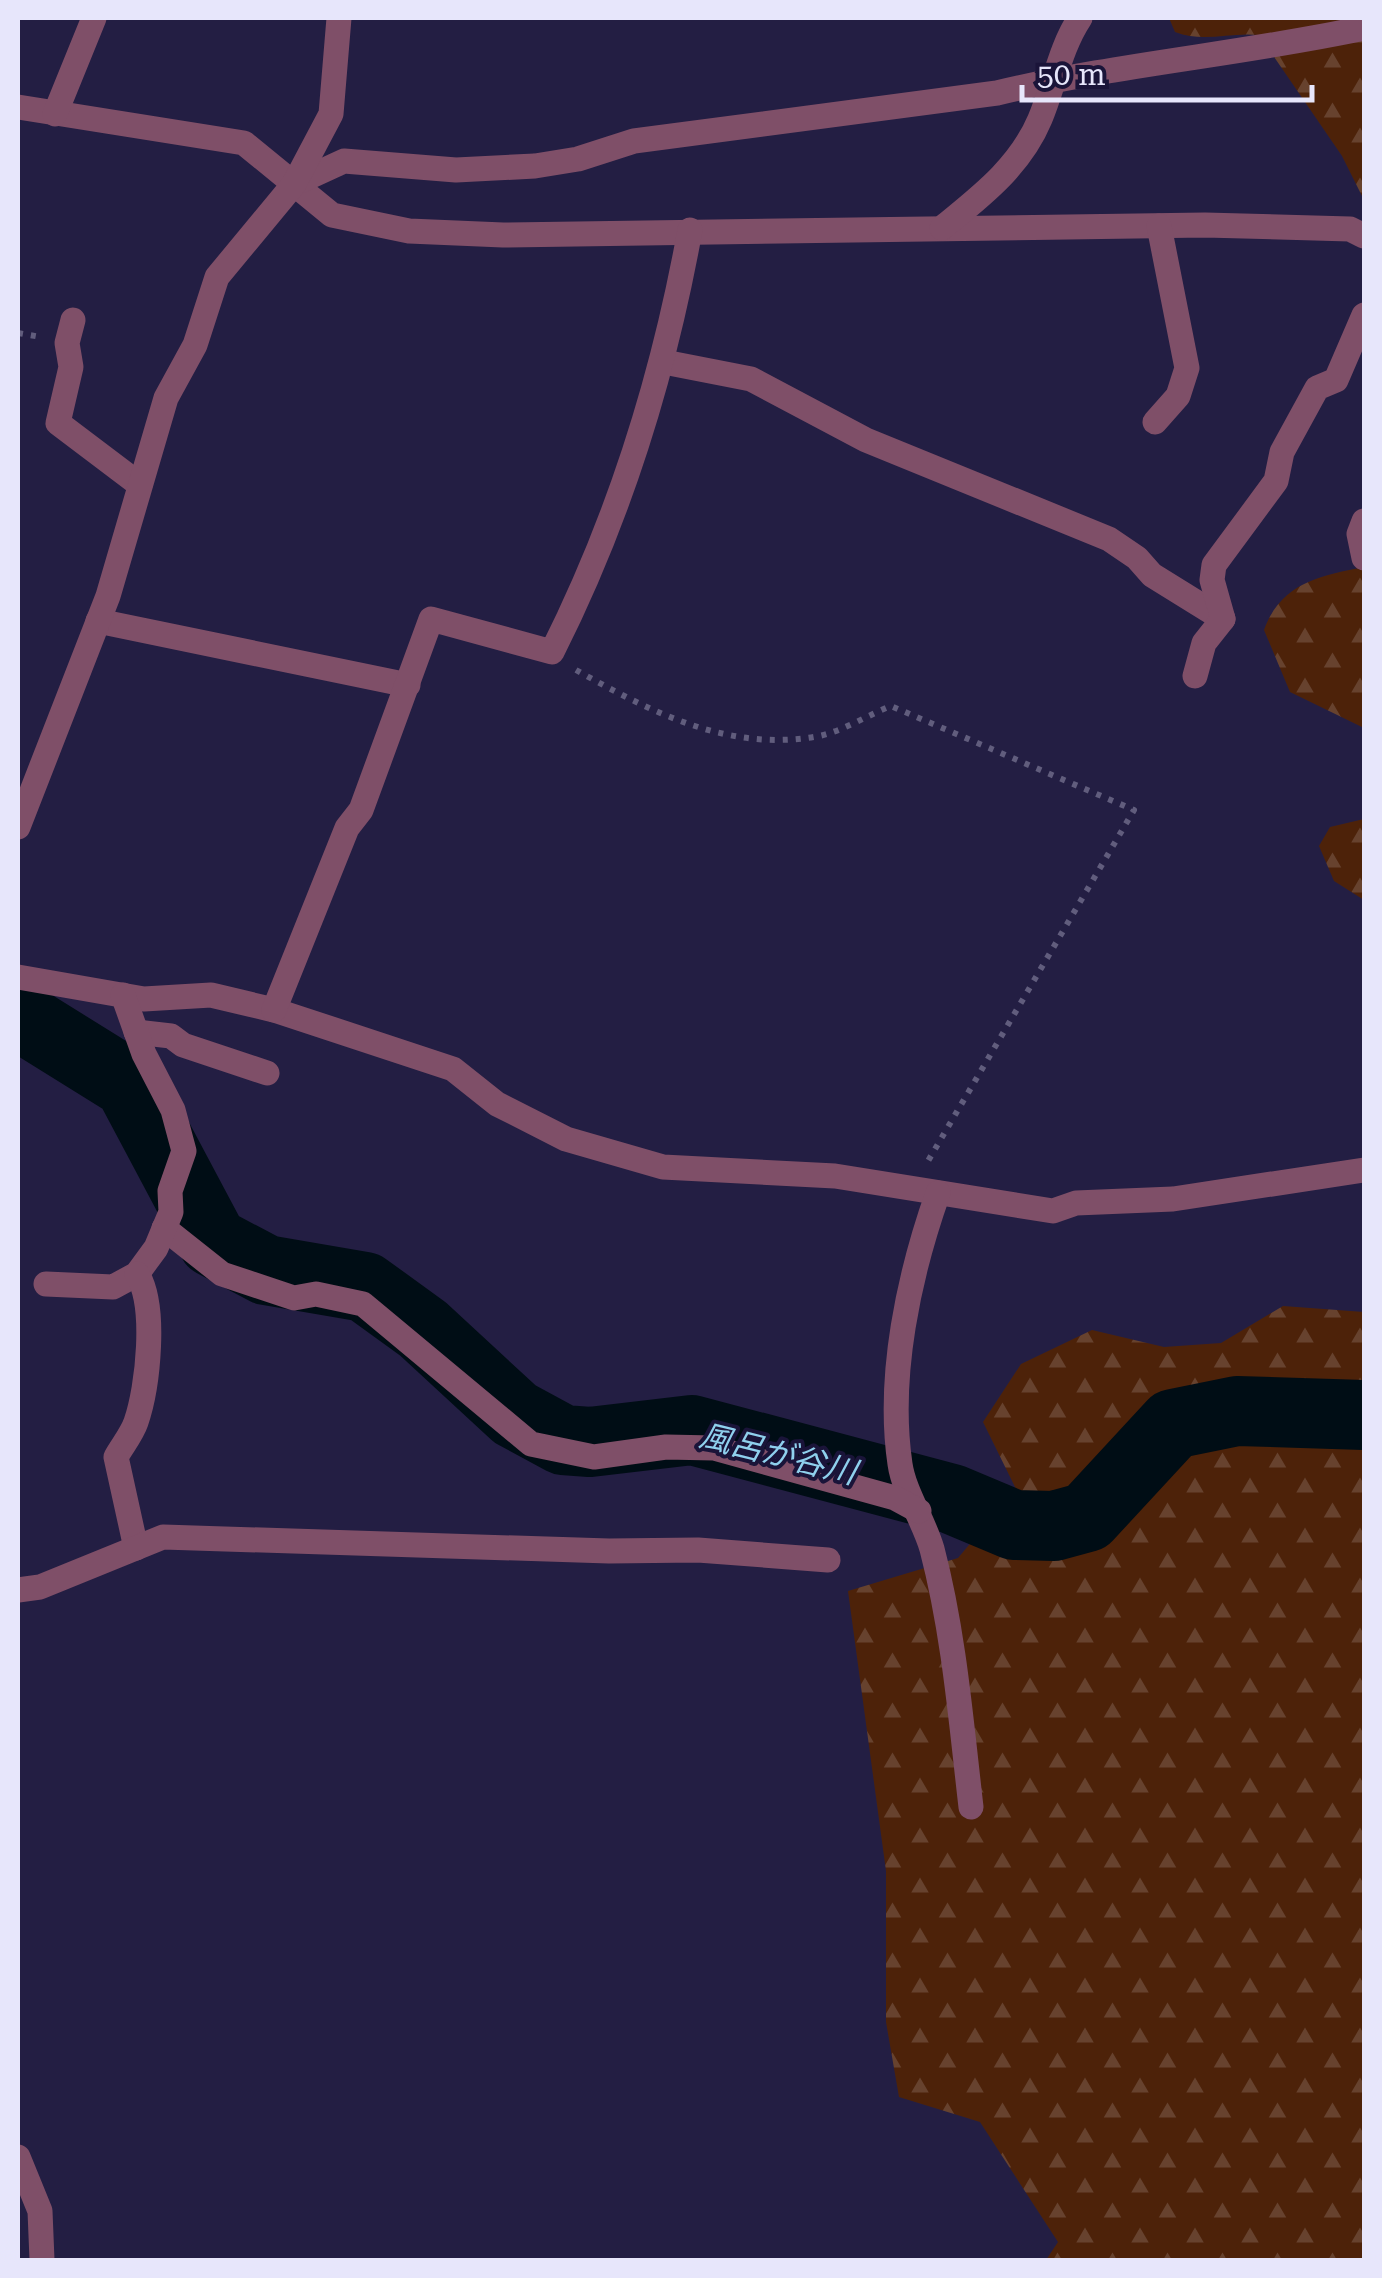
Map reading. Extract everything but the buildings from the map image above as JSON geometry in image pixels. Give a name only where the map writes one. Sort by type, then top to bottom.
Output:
[{"type":"street","points":[[55,114],[94,18]]},
{"type":"street","points":[[18,827],[98,621],[166,398],[195,346],[217,277],[294,184],[331,114],[339,18]]},
{"type":"street","points":[[942,228],[1011,166],[1039,122],[1080,18]]},
{"type":"street","points":[[294,184],[344,161],[456,170],[535,166],[578,159],[634,140],[997,94],[1054,80],[1260,51],[1364,28]]},
{"type":"street","points":[[18,107],[244,144],[332,214],[409,231],[503,234],[1160,226],[1350,228],[1364,236]]},
{"type":"street","points":[[1154,422],[1178,396],[1187,368],[1160,226]]},
{"type":"street","points":[[274,1010],[346,828],[361,810],[432,619],[552,652],[590,574],[621,496],[664,362],[690,230]]},
{"type":"street","points":[[1223,619],[1212,580],[1214,565],[1276,481],[1282,452],[1317,388],[1336,380],[1364,315]]},
{"type":"street","points":[[73,320],[67,343],[71,368],[58,423],[140,484]]},
{"type":"street","points":[[664,362],[751,379],[866,440],[1108,539],[1137,558],[1152,576],[1223,619]]},
{"type":"street","points":[[1364,521],[1359,534],[1364,558]]},
{"type":"street","points":[[1195,676],[1204,642],[1223,619]]},
{"type":"street","points":[[98,621],[408,686]]},
{"type":"street","points":[[18,977],[123,996],[211,995],[274,1010],[453,1069],[497,1104],[566,1139],[663,1167],[745,1168],[1054,1211],[1076,1202],[1174,1199],[1364,1170]]},
{"type":"street","points":[[46,1284],[113,1286],[137,1274],[164,1228],[184,1151],[173,1110],[123,996]]},
{"type":"street","points":[[136,1032],[171,1036],[267,1073]]},
{"type":"street","points":[[927,1191],[898,1380],[900,1467],[919,1511],[954,1658],[971,1807]]},
{"type":"street","points":[[164,1228],[222,1274],[294,1298],[316,1294],[363,1304],[531,1444],[594,1457],[666,1447],[714,1448],[895,1498],[919,1511]]},
{"type":"street","points":[[136,1548],[116,1456],[136,1423],[148,1351],[148,1305],[137,1274]]},
{"type":"street","points":[[18,1590],[40,1586],[163,1537],[609,1552],[698,1550],[828,1560]]},
{"type":"street","points":[[18,2157],[40,2212],[42,2260]]},
{"type":"path","points":[[552,652],[561,662],[628,699],[678,723],[716,732],[758,738],[820,736],[891,706],[1134,810],[935,1142],[927,1191]]},
{"type":"green space","points":[[1169,18],[1364,18],[1364,200],[1342,156],[1259,35],[1186,35],[1175,32]]},
{"type":"green space","points":[[1364,567],[1364,728],[1290,692],[1264,630],[1271,614],[1291,592],[1317,578]]},
{"type":"green space","points":[[1364,819],[1364,900],[1334,881],[1319,846],[1330,827]]},
{"type":"green space","points":[[1283,1306],[1364,1312],[1364,2260],[1046,2260],[1058,2242],[980,2122],[899,2097],[886,2022],[886,1871],[848,1591],[958,1558],[1016,1489],[983,1422],[1021,1364],[1092,1330],[1164,1347],[1221,1343]]},
{"type":"waterway","name":"風呂が谷川","points":[[18,1015],[129,1084],[213,1242],[266,1270],[365,1287],[423,1329],[515,1414],[563,1440],[590,1442],[692,1430],[952,1499],[1014,1525],[1054,1526],[1087,1517],[1173,1424],[1237,1411],[1364,1415]]}]
